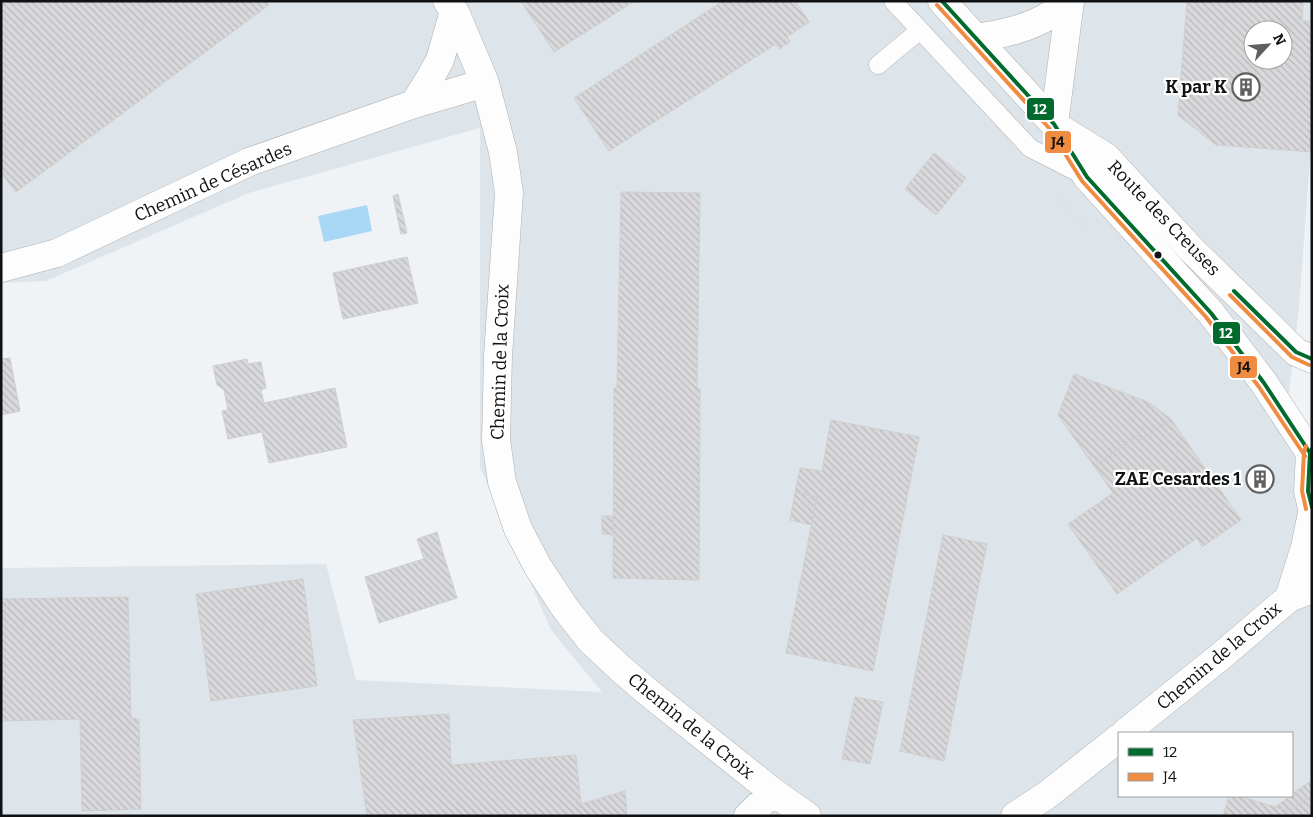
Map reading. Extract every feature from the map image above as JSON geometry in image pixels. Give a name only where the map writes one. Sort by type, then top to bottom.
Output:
[{"type":"street","name":"Route des Creuses","points":[[942,1],[1054,124],[1087,177],[1211,313],[1264,383],[1311,451]]},
{"type":"street","points":[[976,38],[1029,26],[1051,15],[1064,1]]},
{"type":"street","points":[[1054,124],[1070,1]]},
{"type":"street","points":[[414,104],[440,60],[451,6]]},
{"type":"street","name":"Chemin de la Croix","points":[[451,6],[485,83],[503,152],[508,193],[498,356],[496,440],[502,482],[518,529],[538,567],[565,608],[591,641],[649,693],[773,792],[807,816]]},
{"type":"street","name":"Chemin de Césardes","points":[[1,268],[57,253],[249,162],[414,104],[485,83]]},
{"type":"street","name":"Route des Creuses","points":[[1054,124],[1106,158],[1189,247],[1296,352],[1312,359]]},
{"type":"street","points":[[1311,451],[1308,491],[1312,508]]},
{"type":"street","name":"Chemin de la Croix","points":[[1126,732],[1300,594],[1305,547],[1312,514]]},
{"type":"street","points":[[1015,816],[1046,795],[1118,739]]},
{"type":"street","points":[[748,816],[773,792]]},
{"type":"lane","points":[[893,1],[1030,148],[1087,177]]},
{"type":"lane","points":[[878,65],[920,30]]},
{"type":"path","points":[[1054,190],[1093,235]]},
{"type":"shaded area","points":[[1,1],[1312,1],[1312,132],[1299,307],[1284,435],[1312,466],[1312,816],[1,816],[1,568],[326,564],[356,680],[602,692],[551,630],[480,467],[480,128],[249,193],[46,281],[1,283]]},
{"type":"water","points":[[367,205],[372,231],[324,242],[318,216]]},
{"type":"building","points":[[1,1],[266,1],[269,5],[16,192],[1,173]]},
{"type":"building","points":[[521,1],[635,1],[554,52]]},
{"type":"building","points":[[723,1],[795,1],[809,22],[787,37],[790,42],[779,49],[776,44],[609,151],[574,98]]},
{"type":"building","name":"K par K","points":[[1187,1],[1303,1],[1302,21],[1312,21],[1312,152],[1216,145],[1178,115]]},
{"type":"building","points":[[934,153],[966,178],[936,215],[905,189]]},
{"type":"building","points":[[621,192],[700,193],[697,388],[700,389],[699,580],[613,578],[614,388],[617,388]]},
{"type":"building","points":[[398,194],[407,233],[401,234],[393,196]]},
{"type":"building","points":[[407,257],[418,303],[343,319],[333,273]]},
{"type":"building","points":[[10,358],[20,411],[1,415],[1,359]]},
{"type":"building","points":[[247,359],[248,364],[261,362],[266,388],[261,390],[264,403],[335,388],[347,447],[269,463],[262,432],[228,439],[222,411],[228,410],[224,390],[217,385],[213,366]]},
{"type":"building","points":[[1074,374],[1148,402],[1171,419],[1141,440],[1138,435],[1094,466],[1058,415]]},
{"type":"building","points":[[1171,419],[1241,520],[1202,547],[1197,538],[1117,594],[1068,524],[1113,493],[1094,466],[1138,435],[1141,440]]},
{"type":"building","points":[[831,420],[919,437],[873,671],[786,653],[817,497],[795,492],[800,468],[822,471]]},
{"type":"building","name":"ZAE Cesardes 1","points":[[1261,465],[1274,479],[1259,494],[1246,479]]},
{"type":"building","points":[[795,492],[817,497],[811,525],[790,520]]},
{"type":"building","points":[[602,516],[613,516],[613,535],[602,534]]},
{"type":"building","points":[[437,532],[443,553],[424,559],[417,539]]},
{"type":"building","points":[[943,535],[987,544],[944,761],[900,751]]},
{"type":"building","points":[[443,553],[457,598],[379,623],[365,577]]},
{"type":"building","points":[[303,579],[317,686],[211,701],[196,594]]},
{"type":"building","points":[[128,597],[131,718],[139,719],[141,809],[82,811],[80,719],[1,721],[1,599]]},
{"type":"building","points":[[855,697],[883,702],[870,764],[842,759]]},
{"type":"building","points":[[449,714],[451,765],[576,755],[581,804],[625,791],[627,816],[367,816],[353,720]]},
{"type":"building","points":[[1312,780],[1312,795],[1289,811],[1275,807],[1289,797],[1293,797],[1293,793]]},
{"type":"building","points":[[1312,795],[1312,816],[1223,816],[1229,797],[1242,797],[1289,811]]},
{"type":"transit line","name":"12","points":[[942,1],[1054,124],[1087,177],[1211,313],[1264,383],[1310,453]]},
{"type":"transit line","name":"J4","points":[[937,5],[1049,128],[1082,181],[1206,317],[1259,387],[1305,456]]},
{"type":"transit line","name":"12","points":[[1234,291],[1296,352],[1312,359]]},
{"type":"transit line","name":"J4","points":[[1230,295],[1292,357],[1309,365]]},
{"type":"transit line","name":"J4","points":[[1306,446],[1302,491],[1306,509]]},
{"type":"transit line","name":"12","points":[[1312,449],[1310,453],[1308,491],[1312,507]]},
{"type":"place","name":"K par K","points":[[1246,87]]},
{"type":"place","name":"ZAE Cesardes 1","points":[[1260,479]]}]
